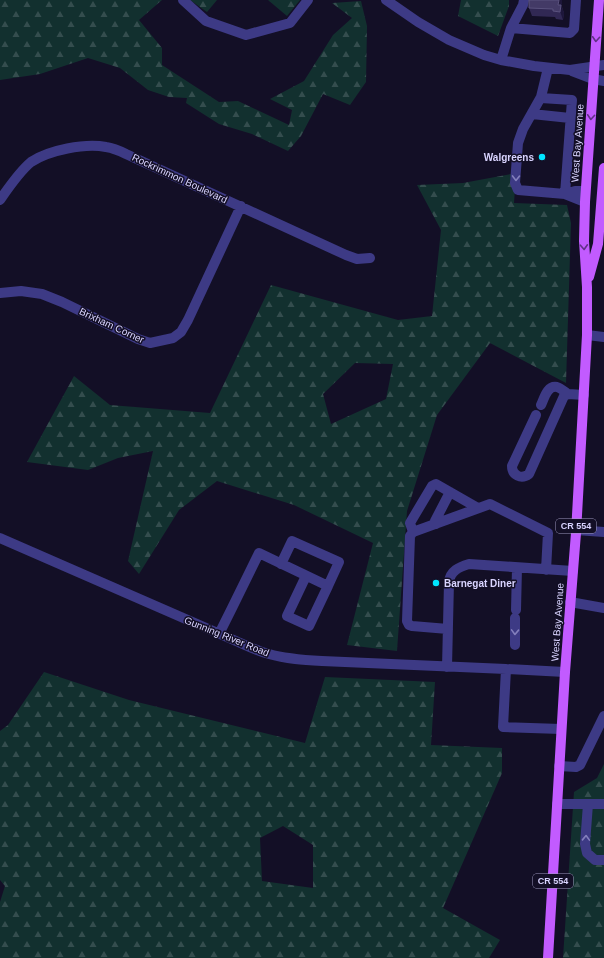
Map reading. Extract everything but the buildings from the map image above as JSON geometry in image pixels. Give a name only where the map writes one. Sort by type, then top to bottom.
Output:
[{"type":"main road","name":"West Bay Avenue","points":[[548,958],[561,730],[576,530],[584,395],[587,335],[587,287],[584,241],[585,202],[593,78],[599,66],[599,0]]},
{"type":"main road","name":"West Bay Avenue","points":[[587,287],[598,244],[604,168]]},
{"type":"main road","points":[[586,192],[595,204],[599,226]]},
{"type":"street","points":[[183,0],[206,21],[246,35],[290,23],[308,0]]},
{"type":"street","points":[[388,0],[418,22],[449,40],[484,55],[501,60],[548,68],[570,70],[599,66]]},
{"type":"street","points":[[501,60],[511,28],[524,5],[524,0]]},
{"type":"street","points":[[511,28],[570,32],[574,29],[576,0]]},
{"type":"street","points":[[548,68],[541,98],[523,129],[518,143],[515,184],[518,190],[565,194],[586,192]]},
{"type":"street","points":[[570,70],[604,81]]},
{"type":"street","points":[[541,98],[572,100],[565,194]]},
{"type":"street","points":[[532,114],[570,118]]},
{"type":"street","name":"Rockrimmon Boulevard","points":[[0,200],[14,180],[31,162],[48,154],[65,149],[86,146],[105,147],[126,154],[346,255],[357,259],[370,258]]},
{"type":"street","points":[[565,194],[585,202]]},
{"type":"street","name":"Brixham Corner","points":[[0,293],[21,291],[42,294],[62,302],[138,339],[150,343],[173,338],[181,332],[188,320],[241,206]]},
{"type":"street","points":[[587,335],[604,337]]},
{"type":"street","points":[[541,405],[548,390],[552,387],[557,387],[568,394],[584,395]]},
{"type":"street","points":[[536,415],[512,466],[514,474],[521,477],[529,474],[562,399],[568,394]]},
{"type":"street","points":[[413,532],[410,523],[432,486],[436,484],[478,508]]},
{"type":"street","points":[[436,524],[435,521],[450,492]]},
{"type":"street","points":[[448,629],[412,626],[409,625],[407,621],[410,536],[413,532],[490,504],[548,533],[546,570]]},
{"type":"street","points":[[576,530],[604,532]]},
{"type":"street","name":"Gunning River Road","points":[[0,538],[219,634],[267,653],[296,659],[565,672]]},
{"type":"street","points":[[281,564],[292,541],[339,562],[309,626],[287,616],[306,576]]},
{"type":"street","points":[[219,634],[259,553],[328,586]]},
{"type":"street","points":[[447,667],[449,582],[450,576],[455,570],[469,564],[573,571]]},
{"type":"street","points":[[514,645],[517,568]]},
{"type":"street","points":[[570,602],[604,608]]},
{"type":"street","points":[[506,669],[503,727],[561,730]]},
{"type":"street","points":[[559,766],[576,767],[580,765],[604,716]]},
{"type":"street","points":[[557,804],[604,804]]},
{"type":"street","points":[[588,804],[585,844],[587,853],[594,860],[604,860]]},
{"type":"green space","points":[[0,0],[162,0],[139,20],[162,48],[162,65],[219,102],[238,101],[289,125],[292,110],[270,99],[304,81],[333,35],[352,18],[332,3],[361,1],[367,26],[366,82],[350,105],[323,94],[301,136],[288,151],[252,134],[219,124],[186,103],[187,98],[169,97],[148,90],[120,68],[88,58],[40,74],[0,80]]},
{"type":"green space","points":[[190,0],[217,0],[207,12]]},
{"type":"green space","points":[[268,0],[300,0],[287,16]]},
{"type":"green space","points":[[461,0],[509,0],[509,6],[498,36],[458,16]]},
{"type":"green space","points":[[516,173],[514,203],[567,205],[571,223],[566,383],[490,343],[437,415],[407,511],[397,651],[347,645],[373,543],[294,505],[217,481],[179,510],[139,574],[128,561],[153,451],[118,458],[88,470],[27,462],[74,376],[110,405],[210,413],[271,285],[398,320],[432,316],[441,230],[417,185],[463,183]],"holes":[[[355,363],[393,364],[386,399],[331,424],[323,394]]]},
{"type":"green space","points":[[44,672],[129,700],[305,743],[325,677],[435,682],[431,745],[502,748],[502,773],[443,908],[500,940],[489,958],[0,958],[0,902],[5,886],[0,880],[0,731],[8,725]],"holes":[[[283,826],[313,845],[313,888],[262,881],[260,838]]]},
{"type":"green space","points":[[604,764],[604,958],[563,958],[574,792],[597,778]]},
{"type":"place","name":"Walgreens","points":[[542,157]]},
{"type":"place","name":"Barnegat Diner","points":[[436,583]]}]
